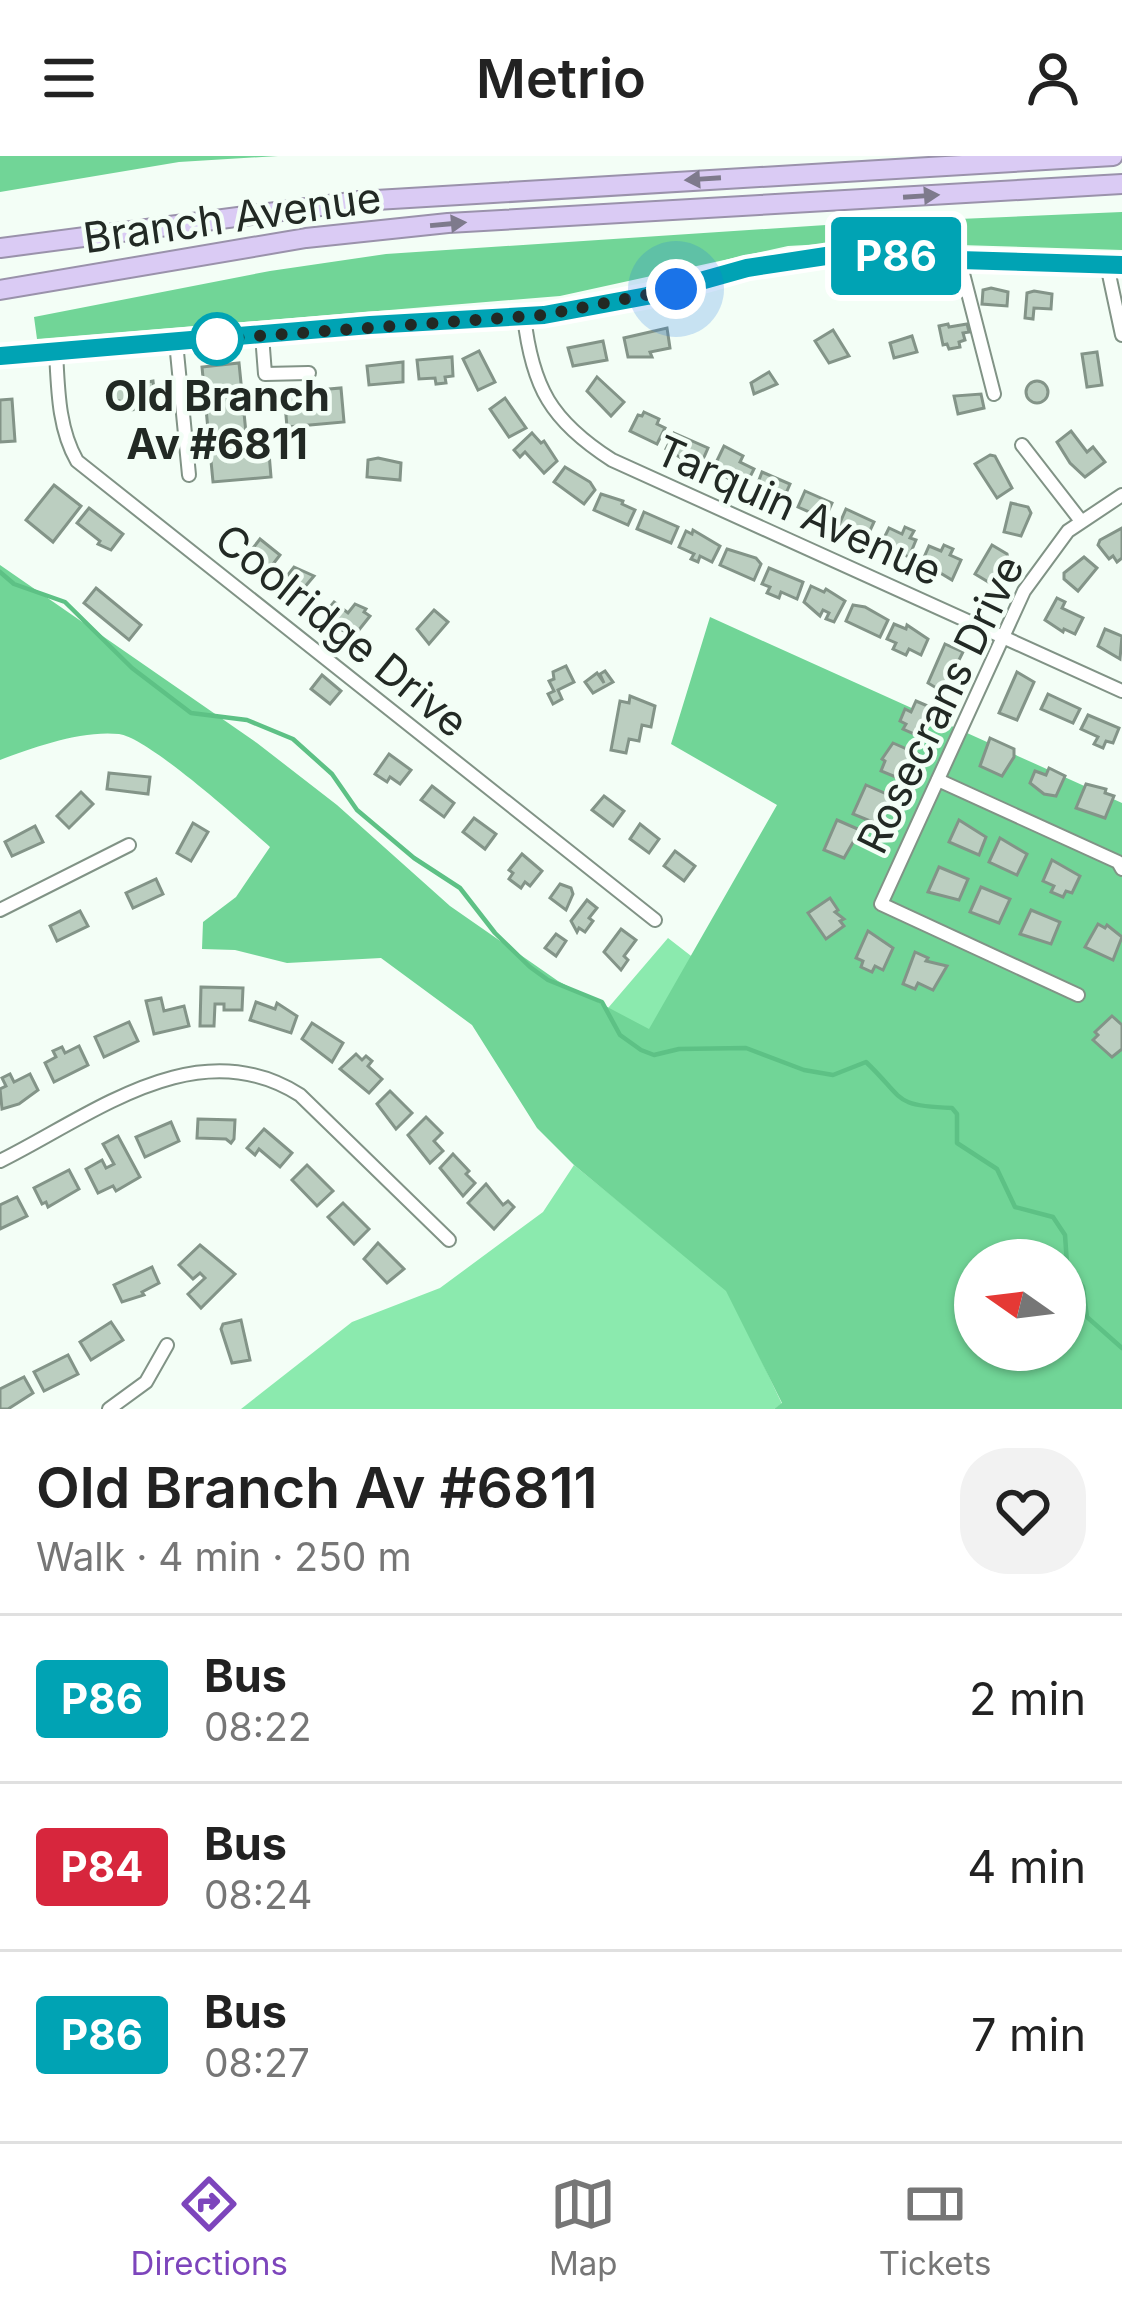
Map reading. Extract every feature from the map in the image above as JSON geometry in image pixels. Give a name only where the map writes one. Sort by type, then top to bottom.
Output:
[{"type":"highway","name":"Branch Avenue","points":[[0,248],[359,201],[1113,156]]},
{"type":"highway","name":"Branch Avenue","points":[[0,290],[306,238],[448,224],[1122,184]]},
{"type":"main road","points":[[0,357],[524,316],[615,303],[794,260],[856,255],[1115,265]]},
{"type":"street","points":[[959,258],[994,394]]},
{"type":"street","points":[[1115,265],[1122,335]]},
{"type":"street","name":"Tarquin Avenue","points":[[524,316],[538,387],[558,415],[599,452],[649,479],[1122,691]]},
{"type":"street","points":[[262,335],[265,374],[309,373]]},
{"type":"street","points":[[176,342],[189,475]]},
{"type":"street","name":"Coolridge Drive","points":[[56,351],[61,412],[68,446],[77,461],[655,920]]},
{"type":"street","points":[[1022,445],[1081,521]]},
{"type":"street","name":"Rosecrans Drive","points":[[1078,995],[881,904],[1001,638],[1039,567],[1081,521],[1122,495]]},
{"type":"street","points":[[938,780],[1118,862],[1122,869]]},
{"type":"street","points":[[0,910],[129,845]]},
{"type":"street","points":[[0,1162],[154,1082],[197,1071],[245,1075],[276,1082],[300,1095],[449,1240]]},
{"type":"street","points":[[109,1409],[146,1382],[167,1345]]},
{"type":"green space","points":[[0,156],[278,156],[179,162],[0,192]]},
{"type":"green space","points":[[1122,212],[1122,250],[859,242],[788,246],[560,296],[37,339],[34,317],[270,271],[386,254],[841,224]]},
{"type":"green space","points":[[0,565],[257,743],[337,805],[450,906],[558,981],[649,1029],[777,805],[671,744],[710,617],[1122,803],[1122,1409],[774,1409],[782,1403],[726,1291],[574,1165],[537,1128],[472,1025],[381,958],[287,963],[235,950],[202,949],[203,922],[236,897],[270,847],[173,765],[133,739],[105,733],[43,745],[0,760]]},
{"type":"green space","points":[[668,938],[695,959],[955,1239],[954,1365],[736,1307],[782,1404],[774,1409],[241,1409],[352,1322],[440,1288],[543,1212],[574,1165],[684,1255],[531,1098]]},
{"type":"green space","points":[[978,1371],[1085,1371],[1122,1409]]},
{"type":"building","points":[[983,290],[1008,292],[1007,306],[982,304]]},
{"type":"building","points":[[1027,293],[1052,294],[1051,309],[1034,308],[1033,319],[1025,318]]},
{"type":"building","points":[[967,324],[969,332],[963,333],[960,347],[943,345],[939,326]]},
{"type":"building","points":[[667,328],[670,348],[650,352],[652,357],[628,357],[624,338]]},
{"type":"building","points":[[833,330],[849,356],[829,363],[815,341]]},
{"type":"building","points":[[912,336],[917,352],[894,358],[890,343]]},
{"type":"building","points":[[603,341],[607,360],[573,366],[568,348]]},
{"type":"building","points":[[479,351],[495,382],[478,390],[463,359]]},
{"type":"building","points":[[1097,352],[1102,385],[1087,387],[1082,354]]},
{"type":"building","points":[[452,357],[453,376],[445,377],[446,383],[419,379],[417,360]]},
{"type":"building","points":[[403,362],[403,382],[369,385],[367,366]]},
{"type":"building","points":[[239,363],[247,443],[268,441],[271,477],[213,482],[202,367]]},
{"type":"building","points":[[769,372],[777,384],[754,394],[751,383]]},
{"type":"building","points":[[597,377],[624,402],[611,416],[587,391]]},
{"type":"building","points":[[153,381],[155,399],[140,400],[140,409],[120,411],[119,401],[111,402],[110,389]]},
{"type":"building","points":[[1037,381],[1048,392],[1037,403],[1026,392]]},
{"type":"building","points":[[341,388],[344,422],[287,427],[284,393]]},
{"type":"building","points":[[981,394],[984,408],[958,414],[954,396]]},
{"type":"building","points":[[505,398],[526,428],[509,437],[490,409]]},
{"type":"building","points":[[12,399],[15,441],[0,442],[0,400]]},
{"type":"building","points":[[644,412],[665,428],[657,444],[630,431]]},
{"type":"building","points":[[1071,431],[1087,452],[1093,447],[1105,462],[1085,477],[1057,442]]},
{"type":"building","points":[[532,433],[544,441],[557,461],[544,473],[525,452],[520,457],[514,450]]},
{"type":"building","points":[[674,433],[708,448],[701,464],[666,449]]},
{"type":"building","points":[[724,446],[743,456],[740,462],[754,469],[746,485],[713,469]]},
{"type":"building","points":[[995,456],[1012,488],[997,498],[975,464]]},
{"type":"building","points":[[368,460],[401,463],[400,480],[367,477]]},
{"type":"building","points":[[565,467],[595,490],[584,504],[554,482]]},
{"type":"building","points":[[762,472],[790,484],[783,500],[756,488]]},
{"type":"building","points":[[54,485],[81,506],[53,542],[26,520]]},
{"type":"building","points":[[805,491],[832,503],[825,519],[798,507]]},
{"type":"building","points":[[601,494],[635,510],[628,525],[594,510]]},
{"type":"building","points":[[1011,503],[1028,507],[1031,513],[1021,536],[1004,532]]},
{"type":"building","points":[[89,508],[123,534],[111,550],[77,523]]},
{"type":"building","points":[[846,509],[874,522],[867,537],[861,539],[839,525]]},
{"type":"building","points":[[644,512],[678,527],[671,543],[637,529]]},
{"type":"building","points":[[905,527],[914,531],[910,538],[916,540],[909,557],[881,544],[889,528],[902,534]]},
{"type":"building","points":[[1122,528],[1122,558],[1117,562],[1098,545]]},
{"type":"building","points":[[693,530],[720,546],[712,562],[700,556],[698,562],[691,559],[694,554],[679,547],[686,531],[692,534]]},
{"type":"building","points":[[260,539],[280,555],[270,568],[250,552]]},
{"type":"building","points":[[944,545],[961,560],[952,580],[922,562],[929,546],[941,551]]},
{"type":"building","points":[[992,545],[1008,559],[990,583],[975,574]]},
{"type":"building","points":[[727,549],[756,558],[761,564],[754,580],[720,565]]},
{"type":"building","points":[[1084,557],[1097,568],[1078,591],[1064,579],[1064,573]]},
{"type":"building","points":[[294,567],[314,576],[298,595],[284,580]]},
{"type":"building","points":[[769,568],[803,582],[797,599],[781,592],[779,598],[767,593],[770,587],[762,584]]},
{"type":"building","points":[[811,586],[845,601],[834,622],[826,619],[829,613],[823,610],[820,616],[804,602]]},
{"type":"building","points":[[96,588],[141,625],[129,640],[84,603]]},
{"type":"building","points":[[1057,598],[1065,602],[1062,608],[1083,618],[1075,634],[1045,620]]},
{"type":"building","points":[[334,602],[348,613],[355,604],[366,609],[370,616],[354,636],[325,613]]},
{"type":"building","points":[[853,605],[888,620],[880,637],[846,621]]},
{"type":"building","points":[[434,610],[448,622],[429,644],[417,629]]},
{"type":"building","points":[[894,624],[906,629],[907,625],[928,639],[921,655],[893,649],[896,643],[887,639]]},
{"type":"building","points":[[1105,629],[1122,636],[1120,659],[1098,646]]},
{"type":"building","points":[[945,644],[963,652],[943,692],[928,683]]},
{"type":"building","points":[[566,666],[574,682],[558,690],[562,699],[553,704],[549,681],[554,679],[553,672]]},
{"type":"building","points":[[605,671],[613,682],[593,693],[585,682],[597,673],[604,683],[600,674]]},
{"type":"building","points":[[1017,672],[1034,682],[1017,720],[999,713]]},
{"type":"building","points":[[322,675],[341,691],[330,704],[311,689]]},
{"type":"building","points":[[1048,694],[1080,709],[1073,723],[1041,709]]},
{"type":"building","points":[[630,696],[655,706],[651,727],[642,725],[639,741],[629,739],[626,753],[611,750],[620,701],[629,703]]},
{"type":"building","points":[[916,701],[937,710],[921,737],[903,729],[906,724],[900,721]]},
{"type":"building","points":[[1088,715],[1119,728],[1113,743],[1106,741],[1103,748],[1094,744],[1098,737],[1081,729]]},
{"type":"building","points":[[990,738],[1014,749],[1002,776],[980,766]]},
{"type":"building","points":[[893,743],[918,754],[903,780],[881,771],[882,759]]},
{"type":"building","points":[[389,754],[411,770],[400,784],[375,774]]},
{"type":"building","points":[[1049,768],[1065,776],[1056,796],[1030,783],[1035,771],[1046,775]]},
{"type":"building","points":[[109,773],[150,777],[148,794],[107,789]]},
{"type":"building","points":[[1086,784],[1114,796],[1105,818],[1076,808]]},
{"type":"building","points":[[866,785],[891,796],[875,823],[853,814]]},
{"type":"building","points":[[432,786],[454,803],[444,817],[421,800]]},
{"type":"building","points":[[81,792],[93,804],[69,828],[57,816]]},
{"type":"building","points":[[604,796],[624,811],[613,826],[592,810]]},
{"type":"building","points":[[474,818],[496,834],[485,849],[463,832]]},
{"type":"building","points":[[837,820],[860,830],[844,858],[824,850]]},
{"type":"building","points":[[959,820],[986,837],[979,855],[949,842]]},
{"type":"building","points":[[193,823],[208,832],[191,861],[177,853]]},
{"type":"building","points":[[640,824],[659,839],[649,853],[630,839]]},
{"type":"building","points":[[35,826],[43,842],[12,856],[5,842]]},
{"type":"building","points":[[1000,838],[1027,854],[1017,875],[989,862]]},
{"type":"building","points":[[675,851],[695,866],[684,881],[664,866]]},
{"type":"building","points":[[522,854],[542,871],[530,886],[525,882],[521,888],[509,879],[513,873],[509,870]]},
{"type":"building","points":[[1052,860],[1080,876],[1072,893],[1066,891],[1063,897],[1043,881]]},
{"type":"building","points":[[939,867],[968,879],[959,900],[928,892]]},
{"type":"building","points":[[156,879],[163,894],[133,908],[126,893]]},
{"type":"building","points":[[560,884],[573,894],[566,910],[550,898]]},
{"type":"building","points":[[981,887],[1010,899],[999,923],[970,912]]},
{"type":"building","points":[[830,898],[844,926],[826,939],[808,913]]},
{"type":"building","points":[[587,900],[597,908],[589,918],[593,921],[585,932],[579,928],[577,932],[571,921]]},
{"type":"building","points":[[1031,910],[1060,922],[1051,944],[1020,934]]},
{"type":"building","points":[[80,911],[88,926],[57,941],[50,926]]},
{"type":"building","points":[[1098,924],[1122,937],[1113,960],[1085,947]]},
{"type":"building","points":[[621,929],[636,940],[621,970],[604,952]]},
{"type":"building","points":[[868,931],[893,948],[883,970],[875,966],[872,972],[856,958]]},
{"type":"building","points":[[556,934],[566,941],[556,956],[545,948]]},
{"type":"building","points":[[915,952],[926,961],[947,966],[933,990],[918,983],[915,989],[903,984]]},
{"type":"building","points":[[201,987],[243,988],[242,1010],[224,1010],[224,1004],[215,1004],[214,1026],[200,1026]]},
{"type":"building","points":[[161,998],[164,1011],[184,1006],[189,1026],[154,1034],[146,1001]]},
{"type":"building","points":[[256,1002],[275,1009],[277,1003],[297,1016],[291,1033],[250,1020]]},
{"type":"building","points":[[1112,1016],[1122,1025],[1122,1049],[1112,1057],[1093,1040]]},
{"type":"building","points":[[129,1022],[138,1041],[104,1057],[95,1037]]},
{"type":"building","points":[[312,1023],[343,1043],[332,1062],[302,1039]]},
{"type":"building","points":[[79,1046],[88,1065],[54,1082],[45,1063],[56,1057],[53,1051],[62,1047],[65,1053]]},
{"type":"building","points":[[356,1054],[372,1061],[368,1066],[382,1079],[369,1093],[340,1069]]},
{"type":"building","points":[[10,1074],[14,1082],[30,1074],[38,1090],[2,1109],[0,1089],[6,1086],[2,1078]]},
{"type":"building","points":[[390,1091],[412,1113],[396,1129],[377,1104]]},
{"type":"building","points":[[426,1117],[442,1133],[434,1141],[443,1151],[430,1163],[408,1135]]},
{"type":"building","points":[[198,1119],[235,1120],[234,1139],[231,1143],[197,1138]]},
{"type":"building","points":[[171,1122],[179,1141],[145,1157],[136,1137]]},
{"type":"building","points":[[264,1129],[292,1153],[280,1167],[259,1149],[255,1155],[247,1148]]},
{"type":"building","points":[[118,1136],[140,1177],[116,1191],[113,1186],[98,1193],[86,1169],[102,1160],[106,1168],[114,1164],[103,1144]]},
{"type":"building","points":[[453,1154],[475,1183],[463,1196],[440,1168]]},
{"type":"building","points":[[307,1165],[333,1191],[317,1206],[292,1180]]},
{"type":"building","points":[[69,1170],[79,1189],[48,1207],[42,1204],[34,1188]]},
{"type":"building","points":[[486,1184],[503,1205],[508,1201],[514,1207],[494,1229],[468,1203]]},
{"type":"building","points":[[17,1197],[27,1216],[0,1229],[0,1205]]},
{"type":"building","points":[[343,1203],[369,1229],[354,1244],[328,1217]]},
{"type":"building","points":[[378,1243],[404,1269],[387,1283],[364,1259]]},
{"type":"building","points":[[200,1245],[235,1274],[201,1308],[188,1294],[205,1278],[200,1273],[193,1279],[179,1265]]},
{"type":"building","points":[[152,1267],[159,1283],[144,1295],[122,1302],[114,1285]]},
{"type":"building","points":[[241,1320],[250,1360],[232,1363],[221,1329],[223,1324]]},
{"type":"building","points":[[111,1322],[123,1340],[91,1360],[80,1342]]},
{"type":"building","points":[[68,1355],[78,1374],[44,1391],[34,1372]]},
{"type":"building","points":[[24,1377],[33,1393],[0,1409],[0,1389]]},
{"type":"waterway","points":[[0,572],[14,584],[65,602],[132,668],[191,713],[247,720],[293,739],[332,774],[357,810],[414,858],[460,888],[495,933],[530,967],[548,980],[602,1002],[620,1035],[641,1050],[654,1055],[679,1049],[746,1048],[804,1070],[833,1075],[866,1062],[901,1098],[952,1108],[957,1114],[957,1143],[997,1169],[1015,1207],[1053,1217],[1065,1235],[1067,1264],[1083,1287],[1087,1317],[1122,1348]]},
{"type":"bus line","name":"P86","points":[[0,356],[544,315],[647,296],[747,268],[826,256],[1122,265]]},
{"type":"place","name":"Old Branch Av #6811","points":[[217,339]]},
{"type":"route","points":[[217,339],[544,315],[676,289]]}]
